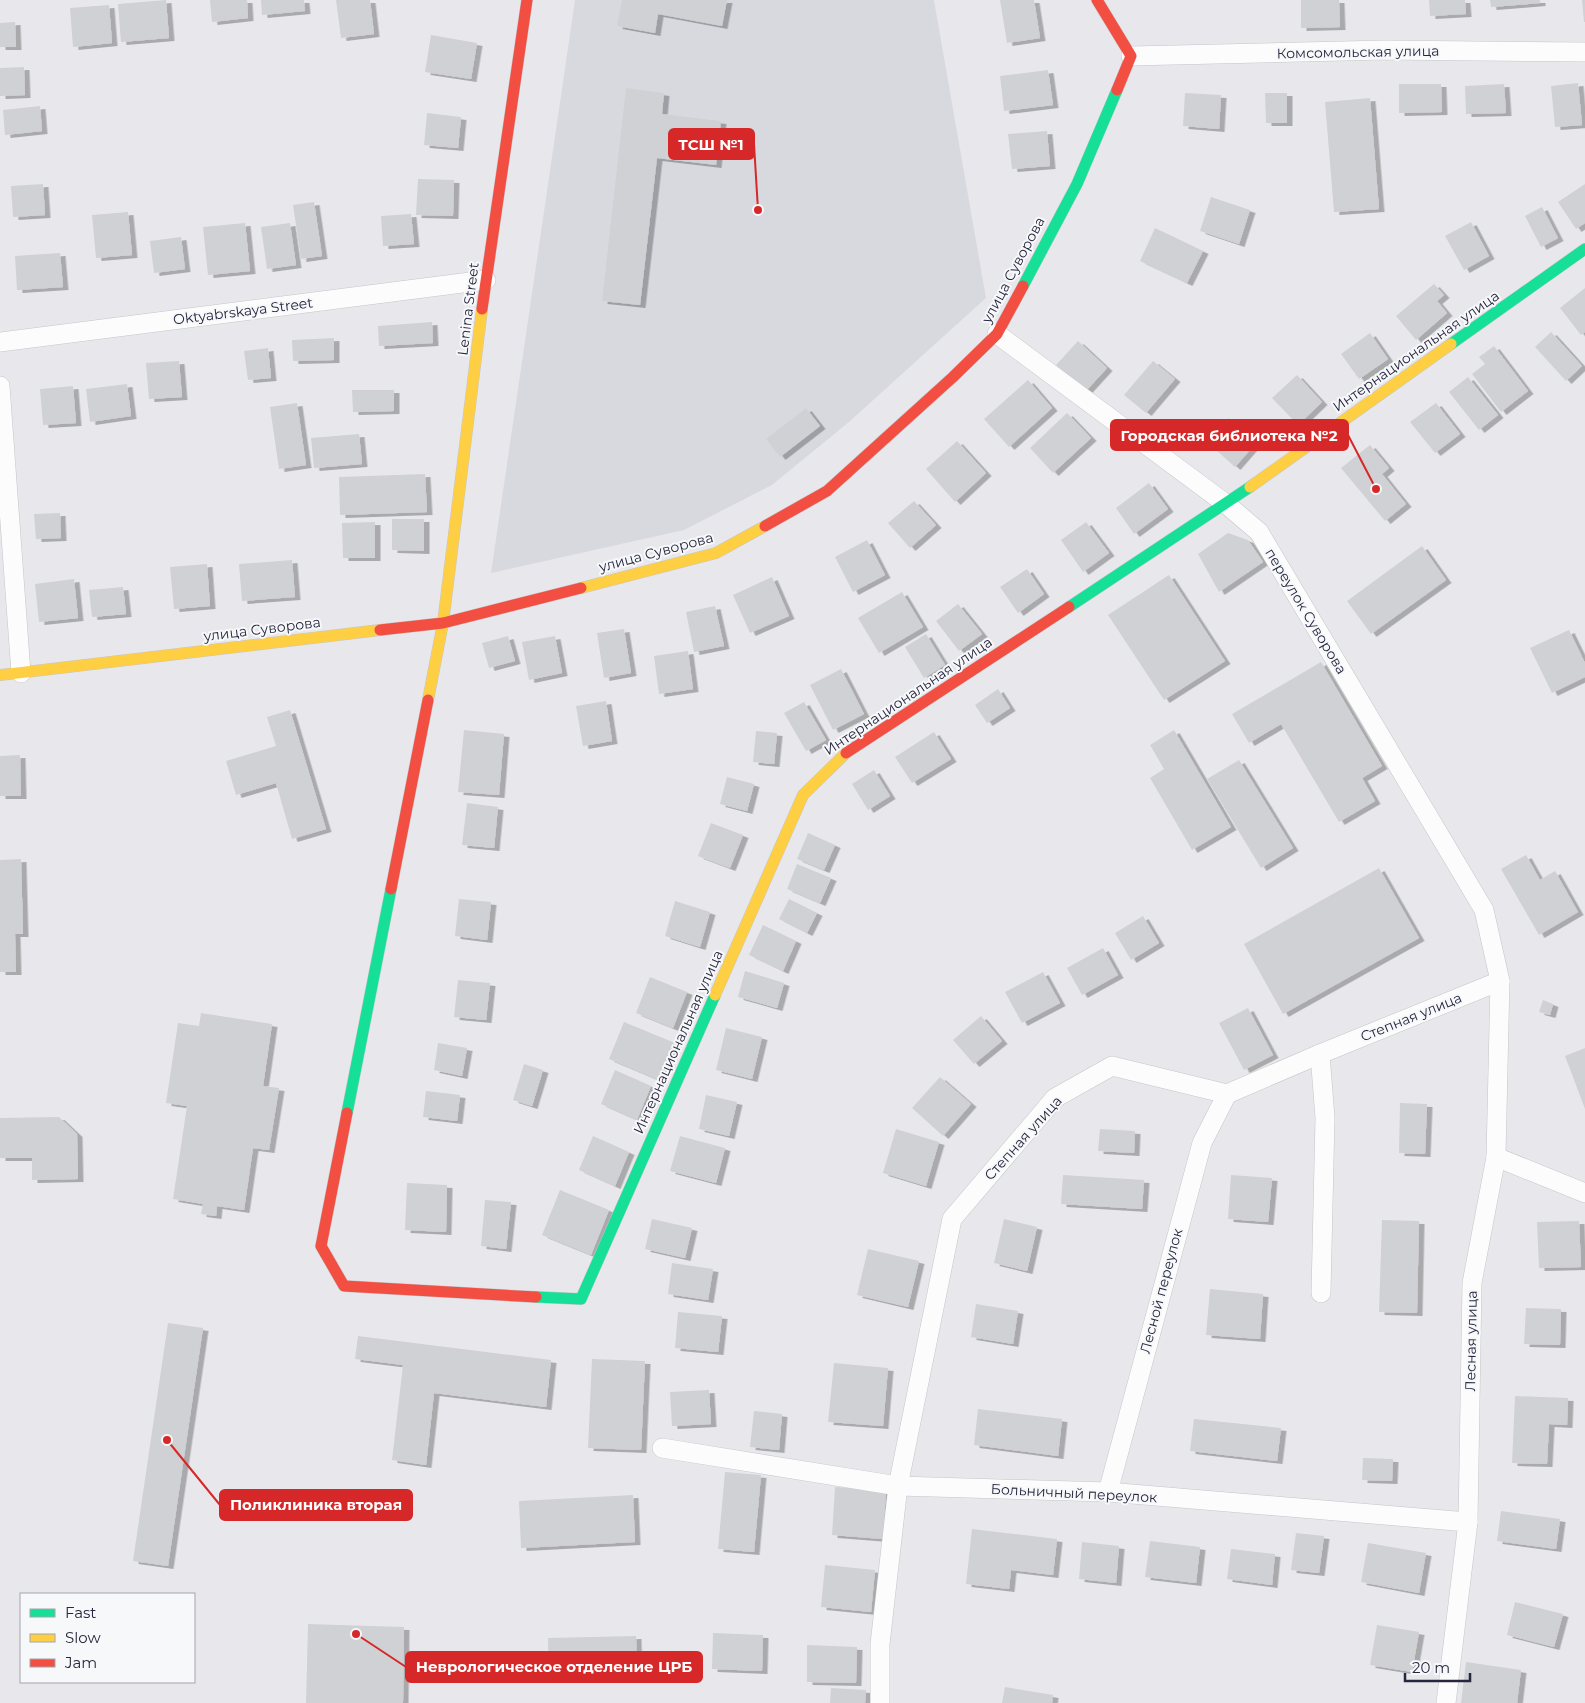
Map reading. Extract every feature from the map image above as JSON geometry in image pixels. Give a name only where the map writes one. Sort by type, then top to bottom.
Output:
[{"type":"street","name":"Lenina Street","points":[[344,1286],[321,1246],[443,623],[486,280],[526,0]]},
{"type":"street","points":[[1097,0],[1131,56]]},
{"type":"street","name":"Комсомольская улица","points":[[1131,56],[1384,50],[1585,52]]},
{"type":"street","name":"улица Суворова","points":[[0,675],[443,623],[716,553],[826,491],[954,377],[997,334],[1077,184],[1131,56]]},
{"type":"street","name":"Интернациональная улица","points":[[344,1286],[581,1299],[803,795],[840,758],[1226,504],[1585,249]]},
{"type":"street","name":"Oktyabrskaya Street","points":[[0,342],[486,280]]},
{"type":"street","name":"переулок Суворова","points":[[997,334],[1226,504],[1259,532],[1484,910],[1500,981]]},
{"type":"street","points":[[0,386],[21,673]]},
{"type":"street","name":"Степная улица","points":[[898,1486],[952,1219],[1055,1098],[1112,1066],[1227,1094],[1500,981]]},
{"type":"street","name":"Лесная улица","points":[[1446,1703],[1468,1522],[1472,1283],[1496,1157],[1500,981]]},
{"type":"street","points":[[1320,1054],[1325,1118],[1321,1293]]},
{"type":"street","name":"Лесной переулок","points":[[1108,1492],[1202,1143],[1227,1094]]},
{"type":"street","points":[[1496,1157],[1585,1192]]},
{"type":"street","name":"Больничный переулок","points":[[662,1448],[898,1486],[1108,1492],[1468,1522]]},
{"type":"street","points":[[880,1703],[880,1644],[898,1486]]},
{"type":"shaded area","points":[[575,0],[934,0],[986,298],[849,422],[772,485],[684,530],[491,573]]},
{"type":"building","points":[[166,0],[169,38],[121,42],[118,4]]},
{"type":"building","points":[[210,0],[247,0],[248,18],[212,22]]},
{"type":"building","points":[[261,0],[304,0],[305,11],[262,15]]},
{"type":"building","points":[[336,0],[370,0],[374,34],[341,38]]},
{"type":"building","points":[[622,0],[727,0],[722,26],[658,14],[655,33],[617,26]]},
{"type":"building","points":[[1000,0],[1034,0],[1040,38],[1007,43]]},
{"type":"building","points":[[1301,0],[1339,0],[1340,27],[1301,28]]},
{"type":"building","points":[[1429,0],[1465,0],[1466,14],[1430,16]]},
{"type":"building","points":[[1490,0],[1540,0],[1540,3],[1491,7]]},
{"type":"building","points":[[1582,0],[1585,0],[1585,22],[1584,22]]},
{"type":"building","points":[[109,5],[112,43],[73,47],[70,8]]},
{"type":"building","points":[[15,22],[16,47],[0,47],[0,23]]},
{"type":"building","points":[[431,35],[477,43],[471,79],[425,72]]},
{"type":"building","points":[[24,67],[25,95],[0,96],[0,68]]},
{"type":"building","points":[[1048,70],[1053,105],[1004,111],[1000,76]]},
{"type":"building","points":[[1578,83],[1582,125],[1555,127],[1551,86]]},
{"type":"building","points":[[1399,84],[1441,84],[1442,112],[1399,113]]},
{"type":"building","points":[[1504,84],[1506,113],[1466,114],[1465,86]]},
{"type":"building","points":[[626,88],[664,93],[662,114],[721,121],[716,165],[657,158],[640,305],[602,301]]},
{"type":"building","points":[[1185,93],[1221,95],[1219,129],[1183,126]]},
{"type":"building","points":[[1265,93],[1287,93],[1287,123],[1266,123]]},
{"type":"building","points":[[1370,98],[1379,209],[1334,212],[1325,102]]},
{"type":"building","points":[[40,106],[42,131],[5,135],[3,110]]},
{"type":"building","points":[[427,113],[461,117],[458,148],[424,145]]},
{"type":"building","points":[[1047,131],[1050,166],[1012,169],[1008,134]]},
{"type":"building","points":[[418,179],[454,180],[453,216],[416,215]]},
{"type":"building","points":[[43,184],[45,215],[13,217],[11,186]]},
{"type":"building","points":[[1585,184],[1585,223],[1576,229],[1558,202]]},
{"type":"building","points":[[1211,197],[1250,210],[1239,244],[1200,231]]},
{"type":"building","points":[[314,202],[322,256],[301,259],[293,205]]},
{"type":"building","points":[[1542,207],[1558,238],[1541,247],[1525,216]]},
{"type":"building","points":[[128,212],[132,255],[96,258],[92,215]]},
{"type":"building","points":[[411,214],[414,244],[383,246],[381,216]]},
{"type":"building","points":[[1471,222],[1489,256],[1464,270],[1445,236]]},
{"type":"building","points":[[245,223],[250,271],[208,275],[203,227]]},
{"type":"building","points":[[290,223],[296,265],[267,269],[261,227]]},
{"type":"building","points":[[1155,228],[1203,251],[1187,283],[1140,261]]},
{"type":"building","points":[[181,237],[185,269],[154,273],[150,241]]},
{"type":"building","points":[[60,253],[63,287],[17,290],[15,256]]},
{"type":"building","points":[[1434,284],[1444,295],[1437,301],[1447,313],[1416,340],[1396,316]]},
{"type":"building","points":[[1585,288],[1585,332],[1581,335],[1560,308]]},
{"type":"building","points":[[432,322],[433,343],[379,346],[378,326]]},
{"type":"building","points":[[1551,332],[1582,366],[1566,381],[1535,347]]},
{"type":"building","points":[[1370,333],[1388,359],[1359,379],[1341,354]]},
{"type":"building","points":[[334,338],[334,360],[293,361],[292,340]]},
{"type":"building","points":[[1078,341],[1107,368],[1085,392],[1056,365]]},
{"type":"building","points":[[1494,346],[1528,391],[1501,412],[1472,374],[1485,364],[1479,357]]},
{"type":"building","points":[[268,348],[271,378],[248,380],[244,351]]},
{"type":"building","points":[[179,361],[182,397],[149,399],[146,363]]},
{"type":"building","points":[[1153,361],[1175,379],[1146,413],[1124,395]]},
{"type":"building","points":[[1297,375],[1322,402],[1298,425],[1272,398]]},
{"type":"building","points":[[1468,377],[1498,415],[1479,430],[1449,392]]},
{"type":"building","points":[[1028,380],[1052,408],[1009,447],[984,419]]},
{"type":"building","points":[[127,384],[131,416],[90,422],[86,389]]},
{"type":"building","points":[[73,386],[76,423],[43,425],[40,389]]},
{"type":"building","points":[[352,390],[394,390],[394,411],[353,412]]},
{"type":"building","points":[[297,403],[306,465],[279,469],[270,407]]},
{"type":"building","points":[[1436,403],[1460,434],[1435,453],[1410,422]]},
{"type":"building","points":[[806,408],[820,426],[780,457],[766,439]]},
{"type":"building","points":[[1067,413],[1091,438],[1053,473],[1030,448]]},
{"type":"building","points":[[1229,418],[1256,443],[1235,467],[1207,442]]},
{"type":"building","points":[[359,434],[362,464],[314,468],[311,438]]},
{"type":"building","points":[[957,441],[986,473],[955,502],[926,469]]},
{"type":"building","points":[[1370,445],[1389,468],[1382,474],[1406,504],[1385,521],[1341,468]]},
{"type":"building","points":[[425,474],[427,512],[340,515],[339,477]]},
{"type":"building","points":[[1149,483],[1168,509],[1134,534],[1116,508]]},
{"type":"building","points":[[914,501],[936,525],[910,548],[888,523]]},
{"type":"building","points":[[60,513],[61,538],[36,539],[34,514]]},
{"type":"building","points":[[392,519],[424,519],[424,551],[392,550]]},
{"type":"building","points":[[375,522],[375,558],[343,558],[342,523]]},
{"type":"building","points":[[1086,522],[1109,553],[1083,572],[1061,540]]},
{"type":"building","points":[[1228,533],[1248,540],[1263,562],[1219,592],[1198,554]]},
{"type":"building","points":[[867,540],[885,575],[853,592],[835,557]]},
{"type":"building","points":[[1422,546],[1446,580],[1371,634],[1347,601]]},
{"type":"building","points":[[292,560],[295,597],[242,601],[239,564]]},
{"type":"building","points":[[207,564],[210,606],[174,609],[170,567]]},
{"type":"building","points":[[1027,569],[1044,594],[1018,613],[1000,587]]},
{"type":"building","points":[[1169,575],[1225,661],[1164,700],[1108,615]]},
{"type":"building","points":[[772,577],[789,616],[750,633],[733,595]]},
{"type":"building","points":[[74,579],[78,618],[39,622],[35,584]]},
{"type":"building","points":[[123,587],[126,614],[92,617],[89,590]]},
{"type":"building","points":[[902,592],[923,627],[879,653],[858,618]]},
{"type":"building","points":[[958,604],[982,634],[959,651],[936,621]]},
{"type":"building","points":[[715,606],[724,646],[694,652],[686,612]]},
{"type":"building","points":[[624,629],[631,673],[604,678],[597,633]]},
{"type":"building","points":[[1569,630],[1585,663],[1585,677],[1552,693],[1530,648]]},
{"type":"building","points":[[926,634],[945,665],[924,678],[905,647]]},
{"type":"building","points":[[508,636],[515,661],[489,668],[482,643]]},
{"type":"building","points":[[555,636],[562,673],[529,680],[522,642]]},
{"type":"building","points":[[688,651],[693,689],[659,694],[654,656]]},
{"type":"building","points":[[1321,662],[1382,766],[1362,778],[1375,801],[1339,822],[1281,724],[1249,743],[1232,714]]},
{"type":"building","points":[[841,669],[864,714],[833,730],[810,685]]},
{"type":"building","points":[[998,689],[1010,708],[987,723],[975,705]]},
{"type":"building","points":[[606,701],[612,741],[583,746],[576,706]]},
{"type":"building","points":[[804,702],[826,740],[806,751],[784,713]]},
{"type":"building","points":[[290,710],[326,829],[292,839],[276,783],[236,795],[226,761],[276,746],[267,717]]},
{"type":"building","points":[[464,730],[504,734],[499,795],[458,792]]},
{"type":"building","points":[[1174,730],[1231,827],[1192,850],[1150,778],[1164,769],[1150,745]]},
{"type":"building","points":[[756,731],[777,733],[774,764],[753,762]]},
{"type":"building","points":[[934,732],[951,759],[912,783],[895,757]]},
{"type":"building","points":[[20,755],[21,796],[0,796],[0,756]]},
{"type":"building","points":[[1239,760],[1293,848],[1261,868],[1207,779]]},
{"type":"building","points":[[874,770],[890,796],[868,810],[852,784]]},
{"type":"building","points":[[727,777],[754,784],[747,811],[720,804]]},
{"type":"building","points":[[467,803],[498,807],[494,848],[462,845]]},
{"type":"building","points":[[711,823],[743,835],[730,868],[698,856]]},
{"type":"building","points":[[808,833],[835,845],[824,870],[797,859]]},
{"type":"building","points":[[1526,855],[1540,880],[1555,871],[1578,912],[1539,935],[1501,869]]},
{"type":"building","points":[[21,859],[23,934],[15,934],[16,972],[0,972],[0,860]]},
{"type":"building","points":[[797,864],[831,878],[820,903],[787,889]]},
{"type":"building","points":[[1379,868],[1419,938],[1283,1014],[1244,944]]},
{"type":"building","points":[[459,899],[491,902],[487,940],[455,936]]},
{"type":"building","points":[[789,899],[817,913],[807,933],[779,919]]},
{"type":"building","points":[[675,901],[710,912],[700,947],[665,936]]},
{"type":"building","points":[[1143,916],[1159,943],[1131,960],[1115,933]]},
{"type":"building","points":[[763,925],[796,941],[783,971],[749,955]]},
{"type":"building","points":[[1103,948],[1118,975],[1082,995],[1067,968]]},
{"type":"building","points":[[745,971],[784,983],[777,1008],[738,997]]},
{"type":"building","points":[[1043,972],[1060,1003],[1022,1023],[1005,992]]},
{"type":"building","points":[[650,977],[687,992],[673,1028],[636,1013]]},
{"type":"building","points":[[458,980],[490,983],[486,1020],[454,1017]]},
{"type":"building","points":[[1543,1000],[1553,1004],[1550,1015],[1539,1012]]},
{"type":"building","points":[[1248,1008],[1273,1055],[1244,1070],[1219,1023]]},
{"type":"building","points":[[201,1013],[272,1024],[263,1086],[279,1088],[269,1150],[253,1148],[244,1210],[217,1206],[216,1216],[201,1214],[203,1204],[173,1199],[187,1106],[166,1103],[178,1023],[199,1026]]},
{"type":"building","points":[[981,1016],[1002,1041],[974,1064],[953,1040]]},
{"type":"building","points":[[624,1022],[675,1043],[659,1080],[609,1059]]},
{"type":"building","points":[[726,1028],[762,1037],[752,1079],[716,1070]]},
{"type":"building","points":[[438,1043],[467,1048],[462,1076],[434,1070]]},
{"type":"building","points":[[1585,1048],[1585,1109],[1565,1056]]},
{"type":"building","points":[[524,1064],[543,1070],[532,1106],[513,1100]]},
{"type":"building","points":[[615,1070],[651,1086],[637,1120],[601,1104]]},
{"type":"building","points":[[940,1077],[971,1104],[943,1136],[912,1108]]},
{"type":"building","points":[[426,1091],[460,1095],[457,1121],[423,1117]]},
{"type":"building","points":[[706,1095],[737,1102],[729,1136],[699,1129]]},
{"type":"building","points":[[1400,1103],[1427,1104],[1425,1154],[1399,1153]]},
{"type":"building","points":[[59,1117],[77,1134],[78,1179],[32,1180],[32,1158],[0,1158],[0,1118]]},
{"type":"building","points":[[896,1129],[939,1142],[926,1186],[883,1173]]},
{"type":"building","points":[[1100,1129],[1135,1131],[1134,1153],[1098,1151]]},
{"type":"building","points":[[593,1136],[629,1152],[615,1186],[579,1170]]},
{"type":"building","points":[[680,1136],[725,1148],[716,1183],[670,1171]]},
{"type":"building","points":[[1063,1175],[1144,1180],[1142,1209],[1061,1204]]},
{"type":"building","points":[[1231,1175],[1272,1178],[1268,1222],[1228,1219]]},
{"type":"building","points":[[407,1183],[447,1185],[446,1232],[405,1230]]},
{"type":"building","points":[[560,1190],[609,1210],[591,1255],[542,1235]]},
{"type":"building","points":[[485,1200],[511,1202],[506,1249],[481,1246]]},
{"type":"building","points":[[652,1219],[692,1228],[685,1258],[645,1249]]},
{"type":"building","points":[[1004,1219],[1037,1227],[1027,1271],[994,1263]]},
{"type":"building","points":[[1382,1220],[1419,1221],[1417,1313],[1379,1312]]},
{"type":"building","points":[[1579,1221],[1581,1267],[1539,1268],[1537,1222]]},
{"type":"building","points":[[868,1249],[919,1261],[908,1307],[857,1295]]},
{"type":"building","points":[[672,1263],[713,1269],[708,1300],[668,1294]]},
{"type":"building","points":[[1210,1289],[1263,1294],[1260,1339],[1206,1335]]},
{"type":"building","points":[[976,1304],[1018,1311],[1013,1344],[971,1337]]},
{"type":"building","points":[[1526,1308],[1561,1309],[1560,1345],[1524,1344]]},
{"type":"building","points":[[678,1312],[722,1316],[718,1352],[675,1348]]},
{"type":"building","points":[[168,1323],[203,1328],[168,1566],[133,1561]]},
{"type":"building","points":[[358,1336],[551,1360],[546,1407],[434,1393],[426,1465],[392,1460],[403,1365],[355,1359]]},
{"type":"building","points":[[592,1359],[645,1361],[641,1450],[588,1448]]},
{"type":"building","points":[[834,1363],[888,1368],[883,1426],[828,1422]]},
{"type":"building","points":[[709,1390],[711,1424],[672,1426],[670,1392]]},
{"type":"building","points":[[1515,1396],[1568,1398],[1567,1425],[1549,1424],[1547,1464],[1512,1463]]},
{"type":"building","points":[[978,1409],[1062,1419],[1058,1456],[974,1445]]},
{"type":"building","points":[[754,1411],[782,1414],[779,1450],[750,1447]]},
{"type":"building","points":[[1194,1419],[1281,1428],[1277,1461],[1190,1451]]},
{"type":"building","points":[[1363,1458],[1393,1459],[1392,1481],[1362,1480]]},
{"type":"building","points":[[725,1472],[761,1475],[754,1552],[718,1549]]},
{"type":"building","points":[[835,1487],[886,1490],[883,1539],[832,1535]]},
{"type":"building","points":[[633,1495],[635,1542],[521,1548],[519,1501]]},
{"type":"building","points":[[1501,1511],[1560,1519],[1556,1549],[1497,1541]]},
{"type":"building","points":[[972,1529],[1057,1539],[1053,1575],[1011,1570],[1009,1589],[966,1584]]},
{"type":"building","points":[[1296,1533],[1324,1536],[1319,1573],[1291,1570]]},
{"type":"building","points":[[1150,1541],[1200,1547],[1196,1583],[1145,1577]]},
{"type":"building","points":[[1082,1542],[1119,1546],[1116,1583],[1079,1579]]},
{"type":"building","points":[[1368,1543],[1426,1553],[1419,1593],[1361,1582]]},
{"type":"building","points":[[1231,1549],[1275,1554],[1272,1585],[1227,1579]]},
{"type":"building","points":[[825,1565],[875,1570],[871,1612],[821,1607]]},
{"type":"building","points":[[1515,1602],[1563,1614],[1554,1647],[1507,1635]]},
{"type":"building","points":[[308,1624],[404,1627],[403,1703],[306,1703]]},
{"type":"building","points":[[1377,1625],[1419,1632],[1412,1672],[1370,1665]]},
{"type":"building","points":[[713,1633],[763,1635],[762,1671],[712,1669]]},
{"type":"building","points":[[636,1636],[637,1675],[549,1677],[548,1638]]},
{"type":"building","points":[[807,1645],[857,1647],[856,1683],[807,1682]]},
{"type":"building","points":[[1466,1662],[1521,1670],[1517,1703],[1461,1703]]},
{"type":"building","points":[[1005,1687],[1053,1695],[1052,1703],[1002,1703]]},
{"type":"building","points":[[831,1688],[866,1690],[865,1703],[830,1703]]},
{"type":"traffic: fast","points":[[1023,286],[1077,184],[1117,90]]},
{"type":"traffic: fast","points":[[1451,344],[1585,249]]},
{"type":"traffic: fast","points":[[1069,607],[1250,487]]},
{"type":"traffic: fast","points":[[347,1113],[391,889]]},
{"type":"traffic: fast","points":[[536,1297],[581,1299],[715,995]]},
{"type":"traffic: slow","points":[[428,700],[443,623],[482,309]]},
{"type":"traffic: slow","points":[[1250,487],[1451,344]]},
{"type":"traffic: slow","points":[[581,588],[716,553],[765,526]]},
{"type":"traffic: slow","points":[[0,675],[380,630]]},
{"type":"traffic: slow","points":[[715,995],[803,795],[846,753]]},
{"type":"traffic: jam","points":[[482,309],[527,0]]},
{"type":"traffic: jam","points":[[1097,0],[1131,56],[1117,90]]},
{"type":"traffic: jam","points":[[765,526],[827,491],[953,377],[997,334],[1023,286]]},
{"type":"traffic: jam","points":[[380,630],[443,623],[581,588]]},
{"type":"traffic: jam","points":[[846,753],[1069,607]]},
{"type":"traffic: jam","points":[[391,889],[428,700]]},
{"type":"traffic: jam","points":[[347,1113],[321,1246],[344,1286],[536,1297]]},
{"type":"place","name":"ТСШ №1","points":[[758,210]]},
{"type":"place","name":"Городская библиотека №2","points":[[1376,489]]},
{"type":"place","name":"Поликлиника вторая","points":[[167,1440]]},
{"type":"place","name":"Неврологическое отделение ЦРБ","points":[[356,1634]]}]
